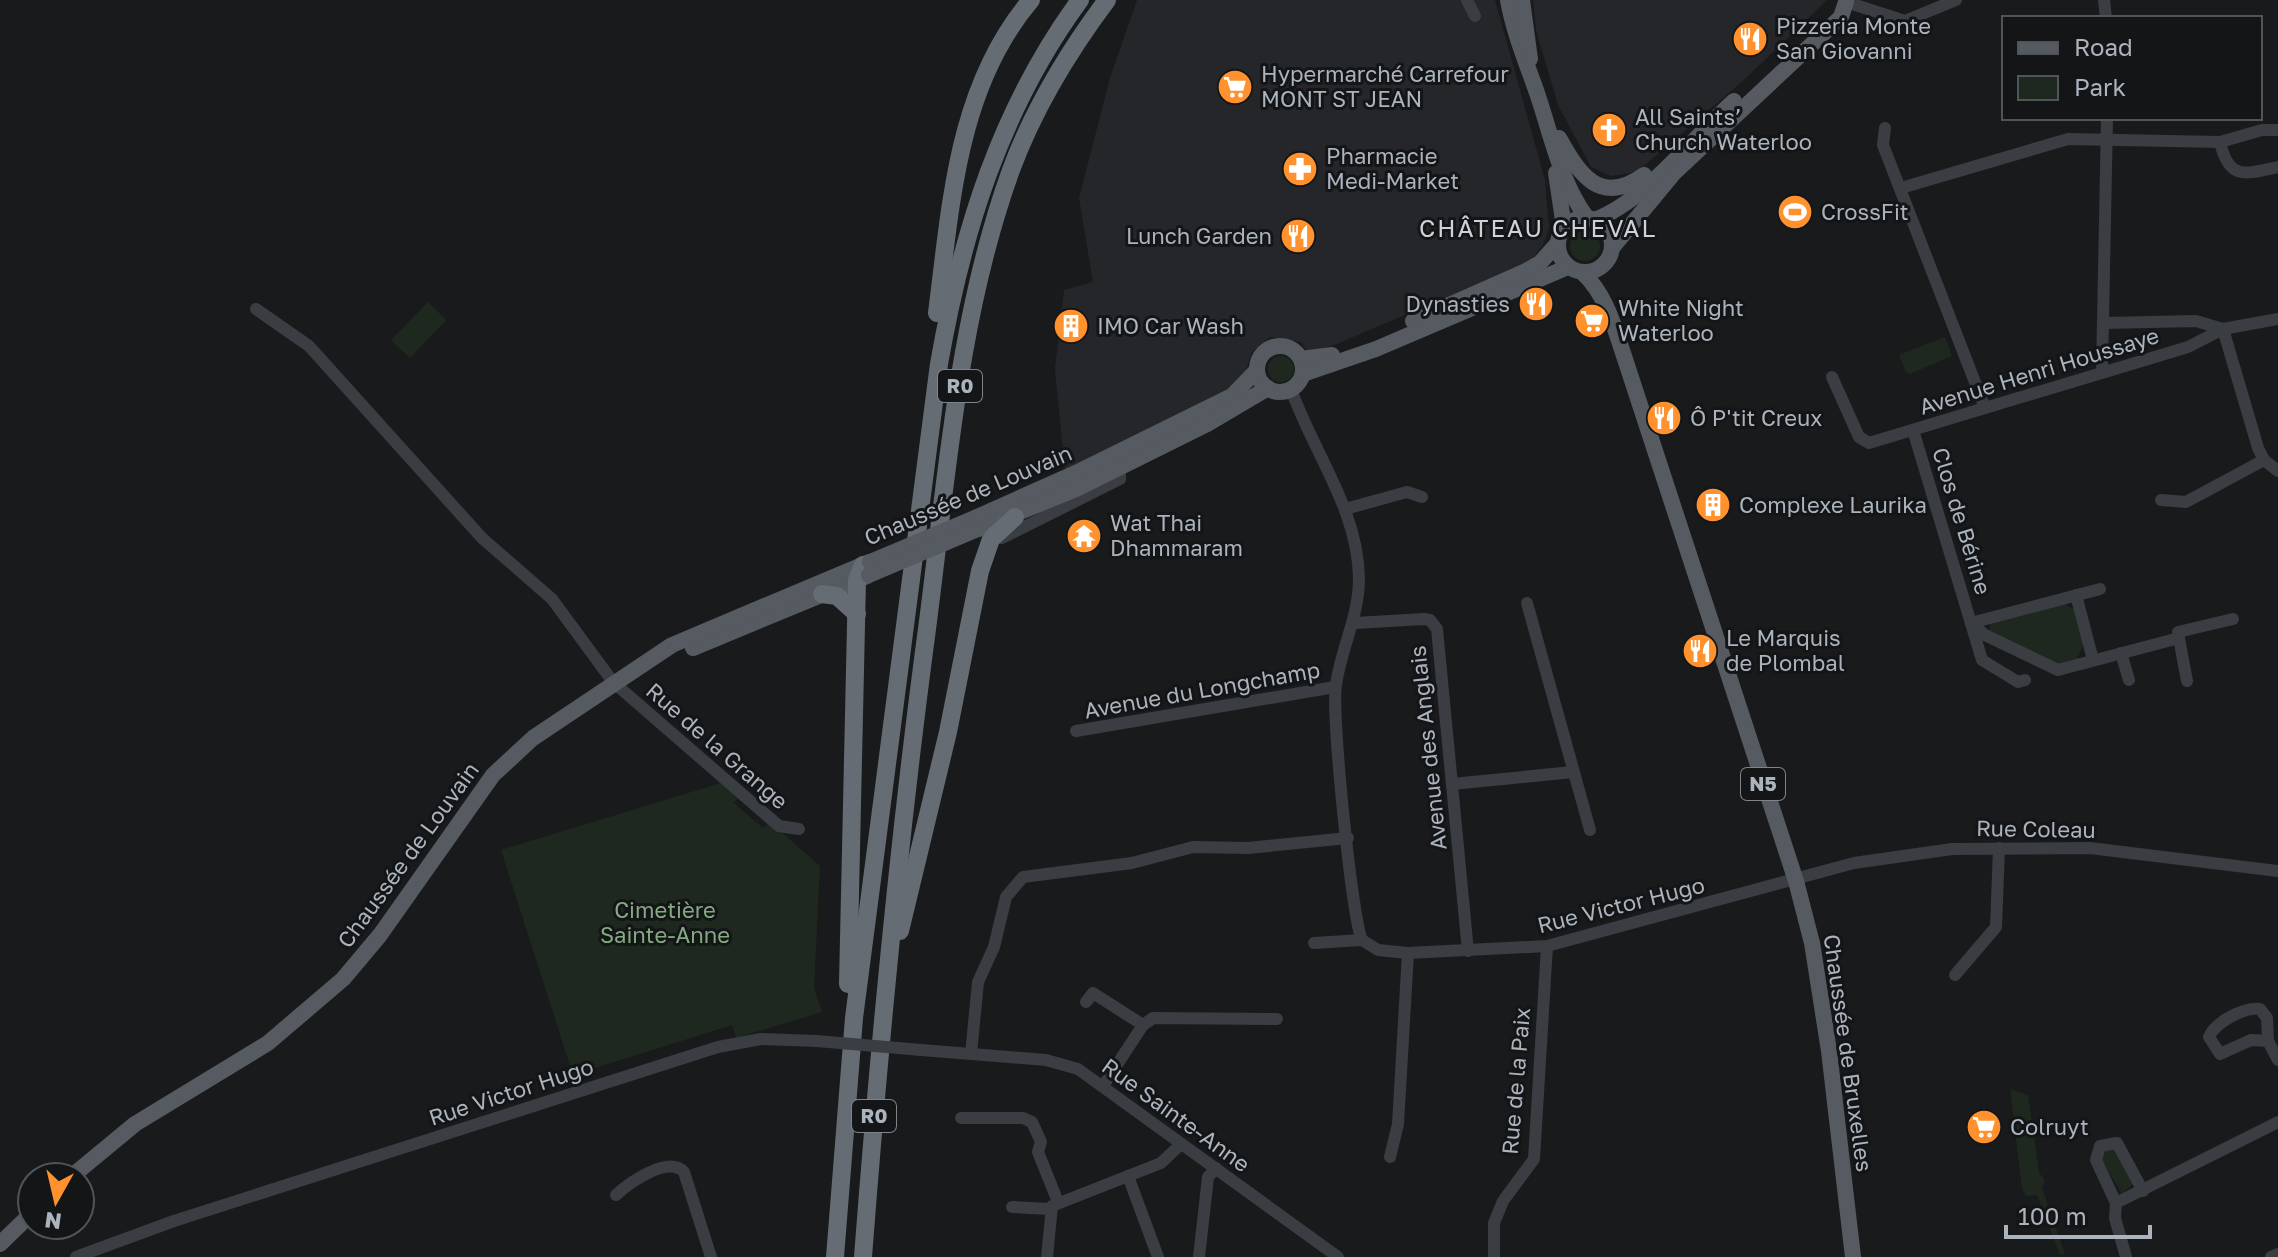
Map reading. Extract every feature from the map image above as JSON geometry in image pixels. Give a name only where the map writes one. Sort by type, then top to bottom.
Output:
[{"type":"highway","points":[[939,364],[933,344],[960,154],[970,110],[988,61],[1010,24],[1031,0]]},
{"type":"highway","name":"R0","points":[[835,1257],[854,1018],[939,364],[966,237],[993,155],[1021,95],[1080,0]]},
{"type":"highway","name":"R0","points":[[863,1257],[885,974],[942,513],[974,302],[1012,168],[1042,101],[1077,40],[1107,0]]},
{"type":"highway","points":[[885,974],[896,956],[907,892],[948,732],[980,571],[991,539],[1015,517]]},
{"type":"highway","points":[[854,1018],[847,999],[857,614],[865,570]]},
{"type":"highway","points":[[822,594],[837,596],[857,614]]},
{"type":"main road","points":[[1508,0],[1516,38],[1554,148],[1575,201],[1591,219],[1607,229],[1609,255]]},
{"type":"main road","points":[[1522,0],[1534,85]]},
{"type":"main road","points":[[1564,227],[1617,208],[1831,12],[1848,1]]},
{"type":"main road","points":[[1302,367],[1365,354],[1575,270],[1600,268],[1674,173],[1841,17],[1848,1]]},
{"type":"main road","points":[[1540,102],[1577,171],[1595,185],[1620,188],[1632,184],[1679,153]]},
{"type":"main road","points":[[1302,367],[1289,347],[1275,346],[1264,352],[1257,370],[1268,388],[1291,389],[1302,367],[1540,263],[1557,244],[1564,227],[1554,148]]},
{"type":"main road","name":"N5","points":[[1557,244],[1575,270],[1594,284],[1608,310]]},
{"type":"main road","name":"N5","points":[[1608,310],[1609,255]]},
{"type":"main road","name":"Chaussée de Bruxelles","points":[[1608,310],[1796,881],[1822,995],[1853,1257]]},
{"type":"main road","name":"Chaussée de Louvain","points":[[90,1161],[135,1124],[235,1065],[302,1017],[343,979],[380,935],[493,775],[533,738],[613,682],[672,645],[978,523],[1232,396],[1257,370]]},
{"type":"main road","name":"Chaussée de Louvain","points":[[978,523],[1015,517],[1076,496],[1120,467],[1268,388]]},
{"type":"main road","name":"Chaussée de Louvain","points":[[1155,450],[1150,446],[1154,441],[1182,427],[1194,415]]},
{"type":"main road","name":"Chaussée de Louvain","points":[[628,673],[822,594],[865,570]]},
{"type":"main road","points":[[0,1244],[16,1228]]},
{"type":"street","points":[[1467,0],[1475,16]]},
{"type":"street","points":[[1848,1],[1900,21],[1956,0]]},
{"type":"street","points":[[2102,372],[2107,120]]},
{"type":"street","points":[[1885,128],[1883,145],[1985,408]]},
{"type":"street","points":[[1901,188],[2052,143],[2106,139],[2220,142],[2255,131],[2278,130]]},
{"type":"street","points":[[2220,142],[2226,162],[2234,170],[2247,172],[2278,167]]},
{"type":"street","name":"Rue de la Grange","points":[[256,309],[309,346],[482,538],[552,599],[613,682],[779,826],[799,829]]},
{"type":"street","name":"Avenue Henri Houssaye","points":[[1832,377],[1864,442],[2188,347],[2223,329],[2278,319]]},
{"type":"street","name":"Avenue Henri Houssaye","points":[[2105,323],[2196,321],[2223,329]]},
{"type":"street","points":[[2223,329],[2264,460],[2278,471]]},
{"type":"street","points":[[1291,389],[1345,509],[1359,577],[1355,623],[1335,687],[1348,838],[1362,940]]},
{"type":"street","name":"Clos de Bérine","points":[[1913,430],[1982,660],[2018,682],[2025,680]]},
{"type":"street","points":[[2161,500],[2186,502],[2264,460]]},
{"type":"street","points":[[1002,538],[1076,496],[1080,471]]},
{"type":"street","points":[[1345,509],[1407,492],[1422,497]]},
{"type":"street","name":"Clos de Bérine","points":[[1971,623],[2100,589]]},
{"type":"street","points":[[2076,595],[2093,660]]},
{"type":"street","points":[[1527,603],[1590,830]]},
{"type":"street","name":"Avenue des Anglais","points":[[1355,623],[1424,619],[1434,624],[1468,951]]},
{"type":"street","name":"Clos de Bérine","points":[[1971,623],[1985,635],[2051,669],[2179,638],[2178,632],[2233,619]]},
{"type":"street","points":[[2179,638],[2187,681]]},
{"type":"street","points":[[2121,653],[2129,680]]},
{"type":"street","name":"Avenue du Longchamp","points":[[1076,731],[1335,687]]},
{"type":"street","points":[[1452,784],[1573,772]]},
{"type":"street","points":[[971,1054],[978,982],[994,947],[1006,897],[1023,877],[1132,863],[1193,847],[1248,848],[1348,838]]},
{"type":"street","points":[[1955,975],[1996,927],[1999,848]]},
{"type":"street","name":"Rue Coleau","points":[[1796,881],[1872,859],[1999,848],[2090,848],[2278,871]]},
{"type":"street","name":"Rue Victor Hugo","points":[[1314,943],[1362,940],[1378,950],[1408,953],[1547,946],[1796,881]]},
{"type":"street","name":"Rue de la Paix","points":[[1494,1257],[1494,1223],[1503,1201],[1534,1159],[1547,946]]},
{"type":"street","points":[[1390,1157],[1398,1124],[1408,953]]},
{"type":"street","points":[[1086,1002],[1093,993],[1143,1025]]},
{"type":"street","points":[[2268,1041],[2251,1040],[2220,1054],[2209,1037],[2213,1028],[2256,1008],[2267,1018],[2268,1041],[2278,1060]]},
{"type":"street","points":[[1103,1086],[1147,1020],[1160,1017],[1277,1019]]},
{"type":"street","name":"Rue Victor Hugo","points":[[76,1257],[174,1221],[718,1047],[761,1039],[971,1054]]},
{"type":"street","name":"Rue Sainte-Anne","points":[[971,1054],[1063,1063],[1103,1086],[1338,1257]]},
{"type":"street","points":[[961,1118],[1023,1118],[1032,1122],[1041,1142],[1038,1152],[1054,1205],[1047,1257]]},
{"type":"street","points":[[2116,1203],[2278,1122]]},
{"type":"street","points":[[2126,1257],[2115,1218],[2116,1203],[2096,1160],[2100,1146],[2117,1143],[2143,1191]]},
{"type":"street","points":[[1012,1207],[1054,1205],[1169,1159],[1181,1144]]},
{"type":"street","points":[[616,1195],[632,1180],[672,1166],[680,1167],[711,1257]]},
{"type":"street","points":[[1199,1257],[1208,1177],[1216,1168]]},
{"type":"street","points":[[1128,1176],[1158,1257]]},
{"type":"street","points":[[2271,1257],[2278,1254]]},
{"type":"shaded area","points":[[1137,0],[1495,0],[1545,180],[1549,228],[1543,245],[1529,263],[1334,345],[1308,352],[1301,342],[1270,337],[1251,353],[1245,376],[1229,392],[1065,472],[1055,369],[1064,290],[1093,282],[1079,198],[1110,78]]},
{"type":"shaded area","points":[[1533,0],[1827,0],[1745,79],[1637,172],[1611,176],[1591,167],[1558,105],[1536,30]]},
{"type":"green space","points":[[1585,231],[1596,235],[1600,246],[1596,257],[1585,261],[1574,257],[1570,246],[1574,235]]},
{"type":"green space","points":[[428,302],[446,320],[410,358],[391,340]]},
{"type":"green space","points":[[1945,337],[1952,356],[1910,374],[1906,372],[1899,355]]},
{"type":"green space","points":[[1281,356],[1290,360],[1294,369],[1290,378],[1281,382],[1272,378],[1268,369],[1272,360]]},
{"type":"green space","points":[[2062,602],[2076,610],[2084,644],[2074,664],[2058,667],[1989,631],[1990,624]]},
{"type":"green space","name":"Cimetière Sainte-Anne","points":[[721,783],[738,798],[734,803],[763,828],[770,822],[820,866],[814,988],[822,1012],[736,1038],[732,1025],[573,1075],[501,850]]},
{"type":"green space","points":[[2010,1089],[2028,1095],[2039,1172],[2045,1181],[2042,1188],[2065,1254],[2060,1255],[2037,1195],[2026,1196],[2022,1188]]},
{"type":"green space","points":[[2114,1148],[2133,1184],[2122,1194],[2100,1157],[2100,1152]]},
{"type":"place","name":"Pizzeria Monte San Giovanni","points":[[1750,39]]},
{"type":"place","name":"Hypermarché Carrefour MONT ST JEAN","points":[[1235,87]]},
{"type":"place","name":"All Saints’ Church Waterloo","points":[[1609,130]]},
{"type":"place","name":"Pharmacie Medi-Market","points":[[1300,169]]},
{"type":"place","name":"CrossFit","points":[[1795,212]]},
{"type":"place","name":"Lunch Garden","points":[[1298,236]]},
{"type":"place","name":"Dynasties","points":[[1536,304]]},
{"type":"place","name":"White Night Waterloo","points":[[1592,321]]},
{"type":"place","name":"IMO Car Wash","points":[[1071,326]]},
{"type":"place","name":"Ô P'tit Creux","points":[[1664,418]]},
{"type":"place","name":"Complexe Laurika","points":[[1713,505]]},
{"type":"place","name":"Wat Thai Dhammaram","points":[[1084,536]]},
{"type":"place","name":"Le Marquis de Plombal","points":[[1700,651]]},
{"type":"place","name":"Colruyt","points":[[1984,1127]]},
{"type":"district","name":"CHÂTEAU CHEVAL","points":[[1538,229]]}]
